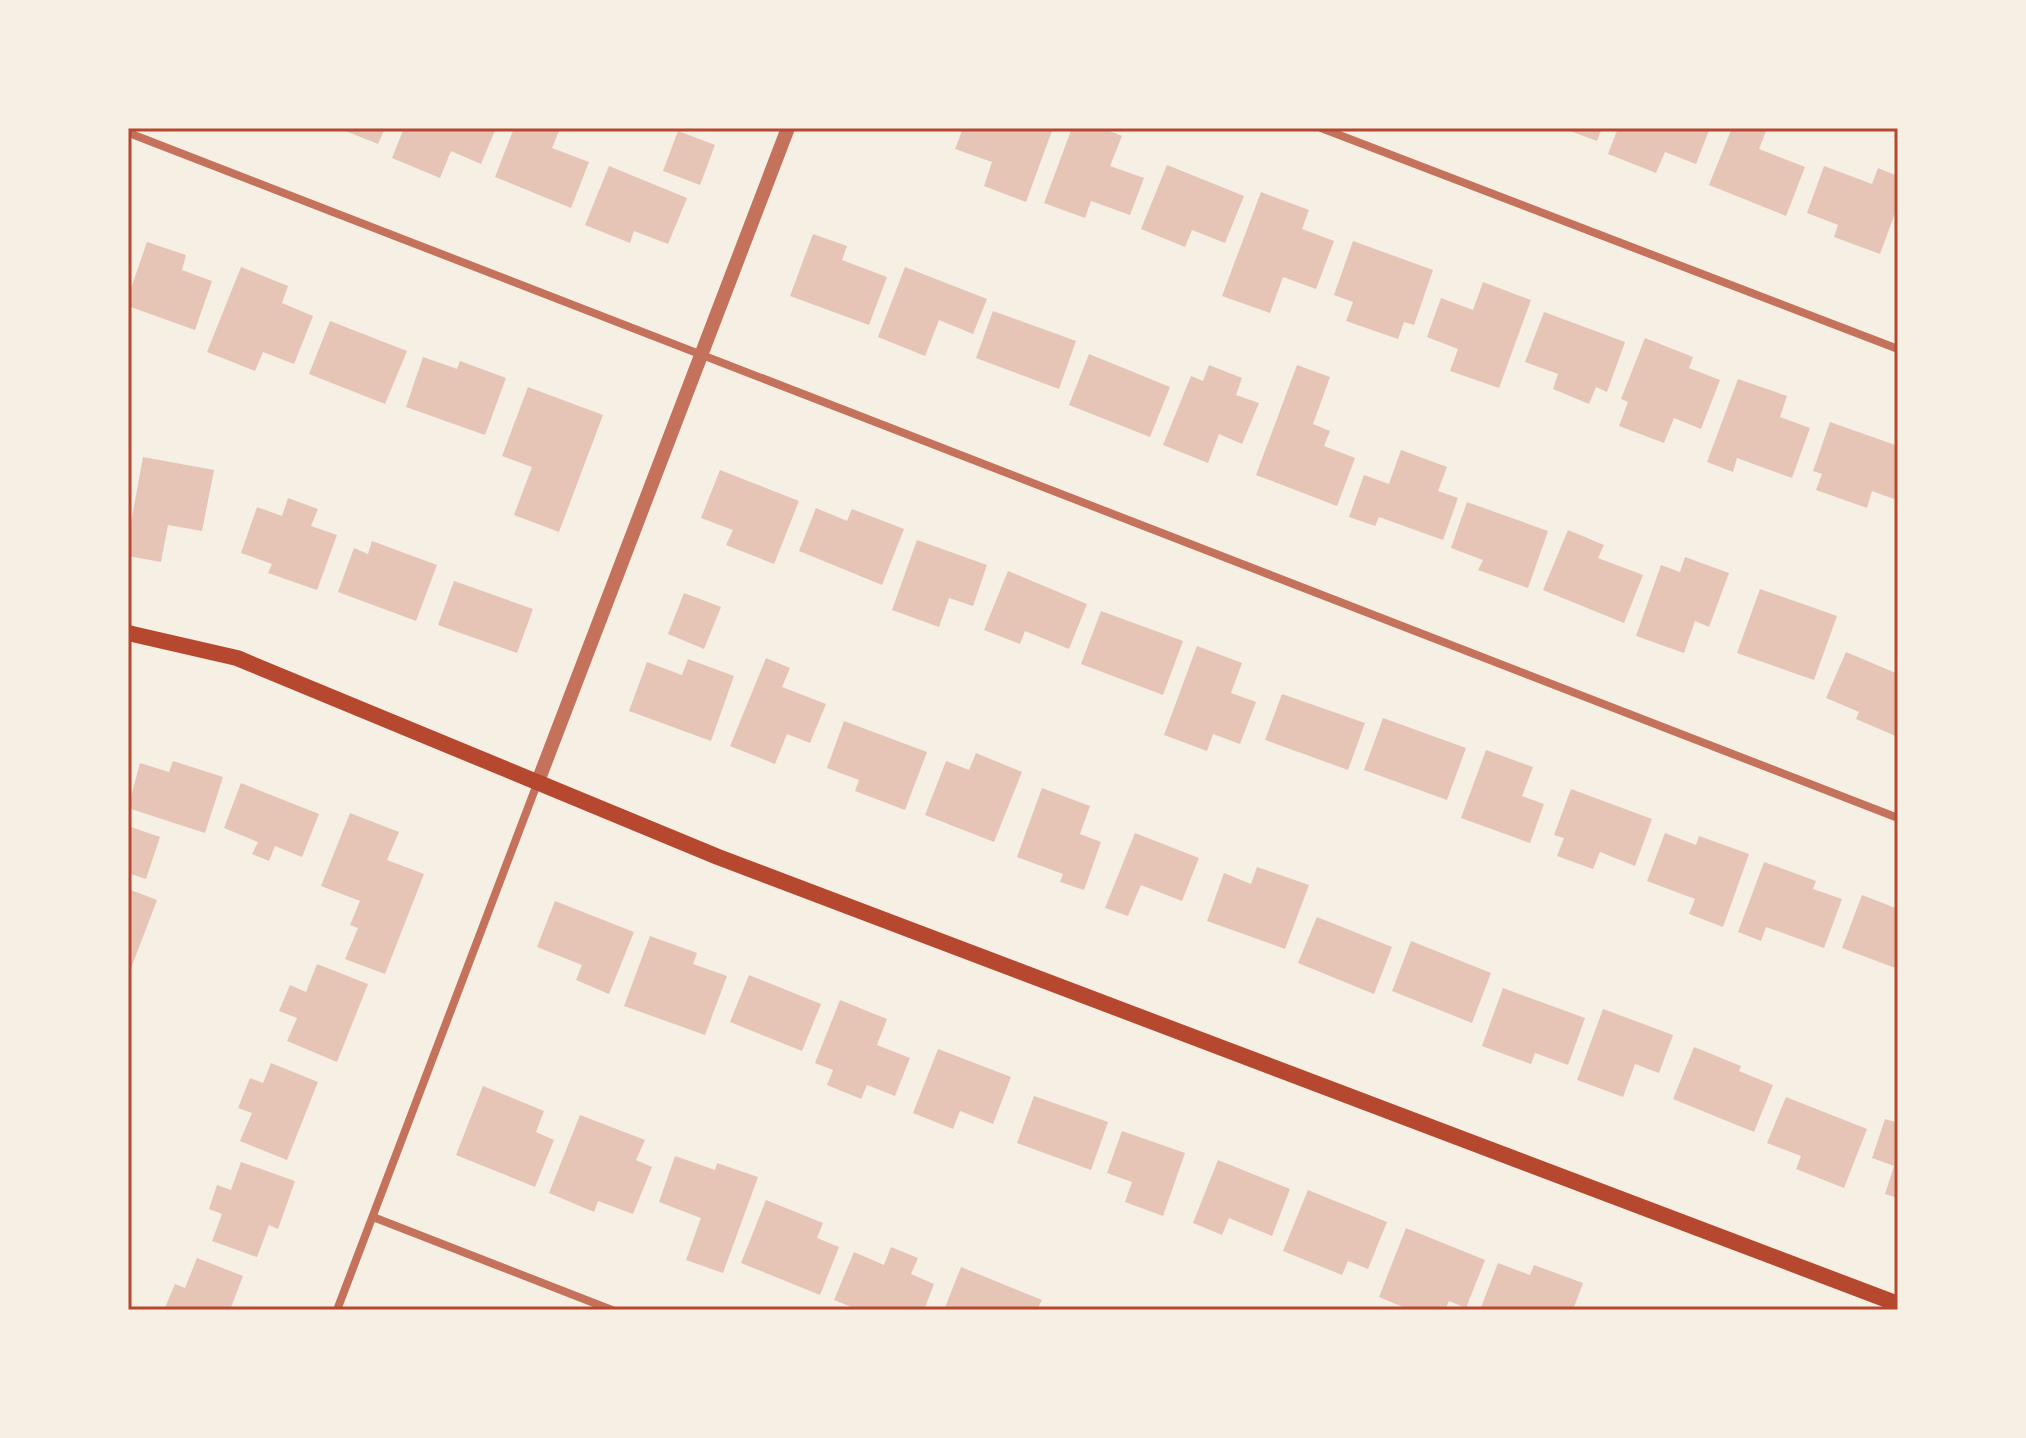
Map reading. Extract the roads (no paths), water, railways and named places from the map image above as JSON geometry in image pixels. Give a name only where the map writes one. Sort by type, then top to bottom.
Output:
[{"type":"main road","points":[[128,633],[237,658],[733,863],[1898,1304]]},
{"type":"street","points":[[128,128],[134,135],[1898,818]]},
{"type":"street","points":[[337,1310],[788,128]]},
{"type":"street","points":[[1321,128],[1898,349]]},
{"type":"street","points":[[373,1217],[612,1310]]}]
